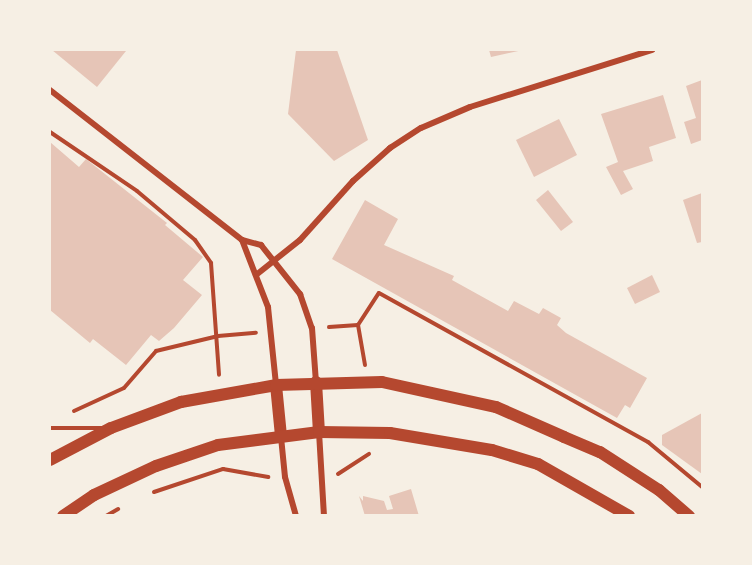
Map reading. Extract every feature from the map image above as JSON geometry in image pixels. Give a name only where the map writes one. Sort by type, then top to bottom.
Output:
[{"type":"main road","points":[[316,382],[319,432]]},
{"type":"main road","points":[[50,460],[111,428],[181,402],[276,385],[316,382],[409,385],[496,407],[600,452],[659,490],[689,516]]},
{"type":"main road","points":[[276,385],[281,436]]},
{"type":"main road","points":[[63,516],[94,495],[156,466],[218,445],[319,432],[390,433],[492,450],[538,464],[629,516]]},
{"type":"street","points":[[256,275],[276,262],[353,181],[390,148],[421,128],[470,107],[652,50]]},
{"type":"street","points":[[50,90],[242,240],[261,246],[276,262],[300,294],[312,328],[316,382]]},
{"type":"street","points":[[242,240],[267,306],[276,385]]},
{"type":"street","points":[[319,432],[324,516]]},
{"type":"street","points":[[281,436],[285,477],[296,516]]},
{"type":"lane","points":[[50,428],[111,428]]},
{"type":"path","points":[[50,132],[137,191],[195,240],[211,263],[219,373]]},
{"type":"path","points":[[365,382],[358,325],[379,294],[648,442],[702,487]]},
{"type":"path","points":[[70,413],[124,388],[156,351],[218,336]]},
{"type":"path","points":[[333,475],[341,474],[364,456],[375,452]]},
{"type":"path","points":[[243,465],[245,471]]},
{"type":"path","points":[[149,493],[224,469],[245,471],[273,478]]},
{"type":"path","points":[[106,516],[122,506]]},
{"type":"building","points":[[52,50],[124,50],[126,51],[97,87]]},
{"type":"building","points":[[296,50],[337,50],[368,140],[334,161],[288,114]]},
{"type":"building","points":[[489,50],[523,50],[491,57]]},
{"type":"building","points":[[702,80],[702,140],[691,144],[684,122],[696,118],[686,86]]},
{"type":"building","points":[[663,95],[676,138],[649,147],[653,161],[623,171],[633,189],[621,195],[606,167],[618,162],[601,114]]},
{"type":"building","points":[[559,119],[577,155],[534,177],[516,140]]},
{"type":"building","points":[[50,142],[79,167],[86,159],[167,223],[165,225],[203,257],[183,280],[202,295],[174,328],[159,341],[151,335],[126,365],[93,339],[90,343],[50,310]]},
{"type":"building","points":[[548,190],[573,222],[561,231],[536,200]]},
{"type":"building","points":[[702,193],[702,242],[697,243],[683,200]]},
{"type":"building","points":[[365,200],[398,219],[384,245],[454,276],[452,280],[508,311],[514,301],[539,314],[543,308],[561,318],[557,325],[566,333],[647,378],[630,408],[625,405],[617,418],[332,259]]},
{"type":"building","points":[[652,275],[660,292],[635,304],[627,288]]},
{"type":"building","points":[[702,413],[702,474],[662,445],[662,435]]},
{"type":"building","points":[[411,489],[419,516],[365,516],[359,496],[363,501],[363,496],[384,501],[387,510],[393,509],[389,496]]}]
